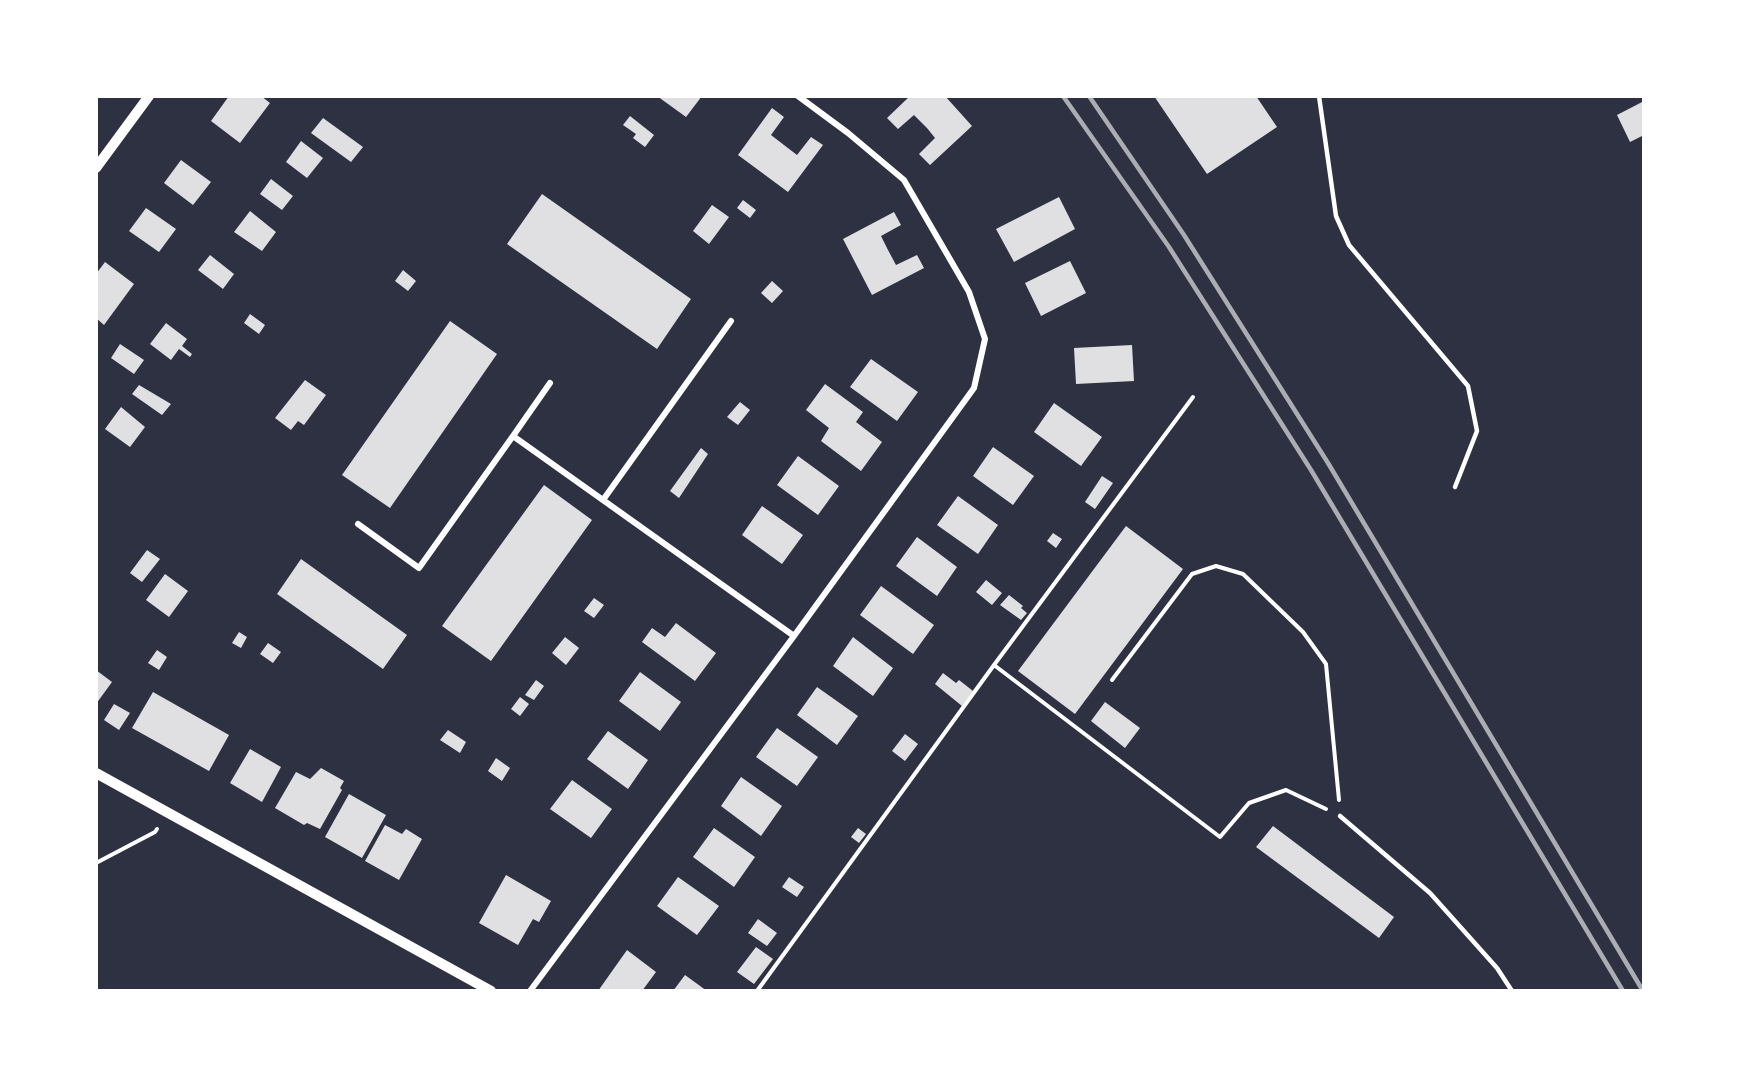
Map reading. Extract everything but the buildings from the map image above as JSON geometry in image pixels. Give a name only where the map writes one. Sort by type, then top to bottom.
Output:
[{"type":"street","points":[[96,168],[149,96]]},
{"type":"street","points":[[530,991],[794,636],[974,388],[985,339],[969,292],[904,180],[848,133],[798,96]]},
{"type":"street","points":[[603,500],[731,321]]},
{"type":"street","points":[[358,524],[419,568],[550,383]]},
{"type":"street","points":[[513,436],[794,636]]},
{"type":"street","points":[[96,772],[491,991]]},
{"type":"lane","points":[[1319,96],[1336,216],[1348,245],[1468,386],[1477,432],[1455,487]]},
{"type":"lane","points":[[1340,816],[1430,893],[1497,968],[1512,991]]},
{"type":"path","points":[[757,991],[994,665],[1193,397]]},
{"type":"path","points":[[1112,680],[1192,574],[1216,566],[1243,574],[1303,632],[1326,663],[1340,816]]},
{"type":"path","points":[[994,665],[1220,837],[1249,803],[1286,790],[1340,816]]},
{"type":"path","points":[[96,863],[155,832],[164,811]]},
{"type":"railway","points":[[1063,96],[1169,247],[1311,470],[1623,991]]},
{"type":"railway","points":[[1089,96],[1184,235],[1328,463],[1643,991]]}]
